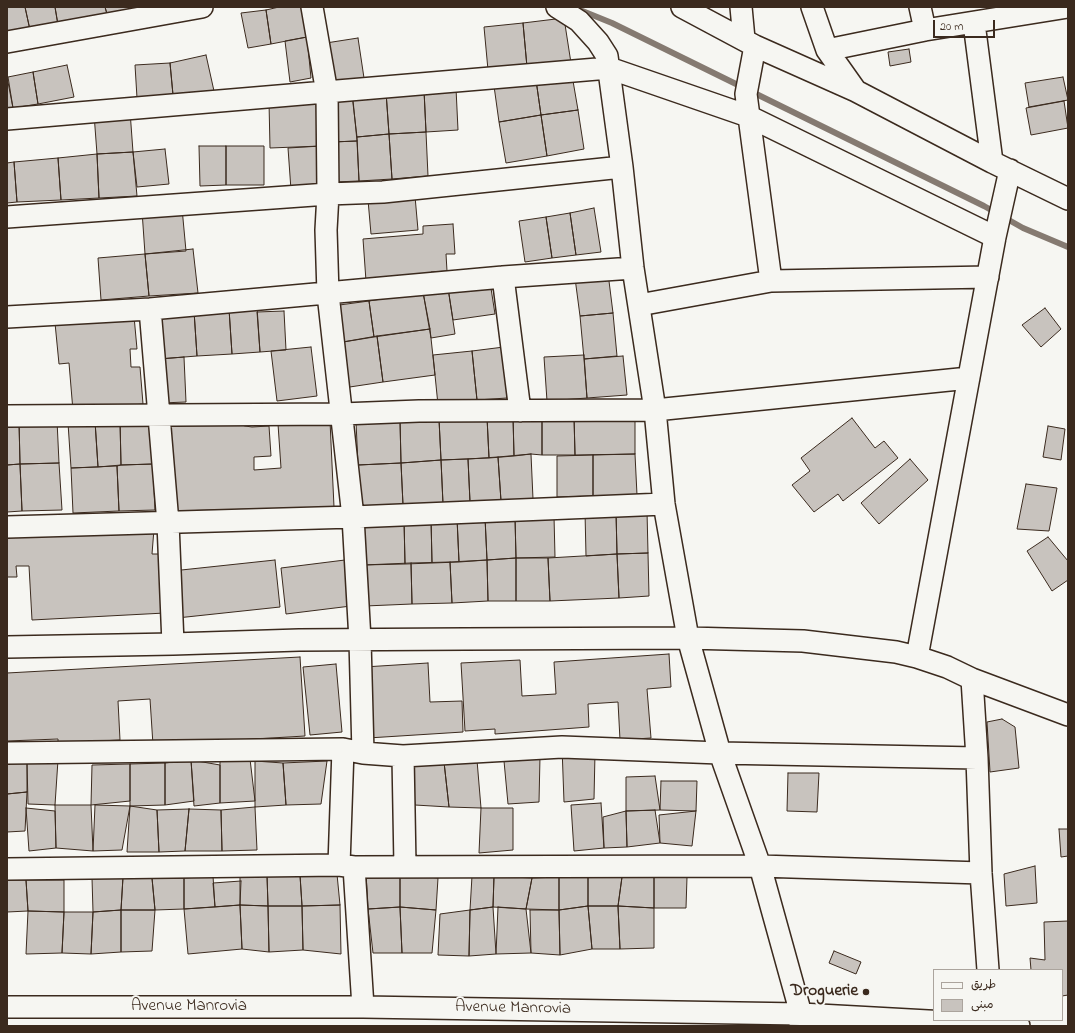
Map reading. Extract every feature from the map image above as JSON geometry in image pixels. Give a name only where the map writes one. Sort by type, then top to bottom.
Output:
[{"type":"street","points":[[7,42],[202,7]]},
{"type":"street","points":[[312,7],[327,93],[328,194],[326,230],[328,294],[353,517],[360,640],[347,866],[363,1007]]},
{"type":"street","points":[[557,7],[579,20],[598,42],[607,56],[622,167],[633,268],[655,410],[664,504],[688,638],[720,753],[760,866],[800,1020]]},
{"type":"street","points":[[682,7],[750,50],[856,91],[1001,166],[1068,198]]},
{"type":"street","points":[[741,7],[750,50],[746,94],[748,116],[771,281]]},
{"type":"street","points":[[812,7],[827,50],[856,91]]},
{"type":"street","points":[[920,7],[925,30]]},
{"type":"street","points":[[827,50],[925,30],[1068,8]]},
{"type":"street","points":[[917,657],[1001,204],[1001,166],[974,23]]},
{"type":"street","points":[[7,119],[609,68],[748,116],[996,231]]},
{"type":"street","points":[[7,217],[328,194],[383,192],[622,167]]},
{"type":"street","points":[[7,317],[150,309],[503,277],[633,268]]},
{"type":"street","points":[[503,277],[520,411]]},
{"type":"street","points":[[639,305],[771,281],[988,277]]},
{"type":"street","points":[[150,309],[168,523],[173,644]]},
{"type":"street","points":[[7,416],[655,410],[969,378]]},
{"type":"street","points":[[7,527],[353,517],[664,504]]},
{"type":"street","points":[[7,647],[299,640],[688,638],[803,641],[896,652],[917,657],[947,667],[972,679],[1068,715]]},
{"type":"street","points":[[972,679],[977,758],[981,873],[988,969]]},
{"type":"street","points":[[7,753],[353,751],[402,756],[562,747],[720,753],[977,758]]},
{"type":"street","points":[[402,756],[405,866]]},
{"type":"street","points":[[7,869],[347,866],[760,866],[981,873]]},
{"type":"street","name":"Avenue Manrovia","points":[[7,1007],[363,1007],[387,1017],[992,1022],[1019,1026]]},
{"type":"building","points":[[7,7],[25,7],[30,30],[7,35]]},
{"type":"building","points":[[25,7],[55,7],[58,25],[30,30]]},
{"type":"building","points":[[55,7],[105,7],[107,14],[58,25]]},
{"type":"building","points":[[105,7],[138,7],[107,14]]},
{"type":"building","points":[[279,7],[306,7],[307,37],[271,44],[266,10]]},
{"type":"building","points":[[266,10],[271,44],[248,48],[241,13]]},
{"type":"building","points":[[564,18],[571,63],[527,67],[523,23]]},
{"type":"building","points":[[523,23],[527,67],[488,70],[484,27]]},
{"type":"building","points":[[307,37],[311,78],[290,82],[285,41]]},
{"type":"building","points":[[358,38],[364,78],[331,82],[326,43]]},
{"type":"building","points":[[909,49],[911,62],[890,66],[888,52]]},
{"type":"building","points":[[206,55],[214,91],[173,95],[170,63]]},
{"type":"building","points":[[170,63],[173,95],[137,98],[135,65]]},
{"type":"building","points":[[67,65],[74,97],[38,104],[33,72]]},
{"type":"building","points":[[33,72],[38,104],[13,108],[8,77]]},
{"type":"building","points":[[572,75],[578,110],[541,115],[536,80]]},
{"type":"building","points":[[7,77],[13,108],[7,110]]},
{"type":"building","points":[[1063,77],[1068,100],[1029,107],[1025,83]]},
{"type":"building","points":[[536,80],[541,115],[499,122],[494,86]]},
{"type":"building","points":[[456,88],[458,130],[426,132],[424,90]]},
{"type":"building","points":[[424,90],[426,132],[389,134],[386,92]]},
{"type":"building","points":[[386,92],[389,134],[357,137],[352,95]]},
{"type":"building","points":[[319,100],[321,146],[270,148],[269,102]]},
{"type":"building","points":[[353,100],[357,141],[332,142],[329,102]]},
{"type":"building","points":[[1064,101],[1068,128],[1031,135],[1026,108]]},
{"type":"building","points":[[578,110],[584,149],[547,156],[541,115]]},
{"type":"building","points":[[130,111],[133,152],[97,154],[94,114]]},
{"type":"building","points":[[541,115],[547,156],[506,163],[499,122]]},
{"type":"building","points":[[426,132],[428,176],[392,179],[389,134]]},
{"type":"building","points":[[389,134],[392,179],[359,181],[357,137]]},
{"type":"building","points":[[357,141],[359,181],[335,182],[332,142]]},
{"type":"building","points":[[199,146],[226,146],[226,185],[200,186]]},
{"type":"building","points":[[226,146],[264,146],[264,185],[226,185]]},
{"type":"building","points":[[321,146],[324,188],[291,190],[288,148]]},
{"type":"building","points":[[165,149],[169,184],[137,187],[133,152]]},
{"type":"building","points":[[133,152],[137,196],[99,198],[97,154]]},
{"type":"building","points":[[97,154],[99,198],[61,200],[58,158]]},
{"type":"building","points":[[58,158],[61,200],[17,202],[14,162]]},
{"type":"building","points":[[14,162],[17,202],[7,203],[7,163]]},
{"type":"building","points":[[415,196],[418,230],[371,234],[368,200]]},
{"type":"building","points":[[182,208],[186,251],[145,254],[142,211]]},
{"type":"building","points":[[594,208],[601,252],[576,255],[570,213]]},
{"type":"building","points":[[570,213],[576,255],[552,258],[546,217]]},
{"type":"building","points":[[546,217],[552,258],[525,262],[519,221]]},
{"type":"building","points":[[453,224],[455,254],[446,254],[447,271],[431,272],[431,277],[366,281],[363,239],[423,234],[423,226]]},
{"type":"building","points":[[193,249],[198,293],[149,296],[145,254]]},
{"type":"building","points":[[145,254],[149,296],[101,300],[98,258]]},
{"type":"building","points":[[608,273],[613,313],[580,316],[575,278]]},
{"type":"building","points":[[490,282],[495,314],[453,320],[448,288]]},
{"type":"building","points":[[448,288],[455,334],[431,338],[423,292]]},
{"type":"building","points":[[423,292],[430,329],[374,337],[369,301]]},
{"type":"building","points":[[369,301],[374,337],[337,343],[332,306]]},
{"type":"building","points":[[257,307],[260,352],[232,354],[229,309]]},
{"type":"building","points":[[1045,308],[1061,329],[1041,347],[1022,325]]},
{"type":"building","points":[[229,309],[232,354],[197,356],[194,311]]},
{"type":"building","points":[[194,311],[197,356],[159,359],[155,314]]},
{"type":"building","points":[[284,311],[286,350],[260,352],[257,312]]},
{"type":"building","points":[[613,313],[617,356],[584,359],[580,316]]},
{"type":"building","points":[[134,316],[137,349],[130,349],[131,367],[140,367],[143,404],[73,411],[69,363],[59,364],[55,323]]},
{"type":"building","points":[[430,329],[435,375],[383,382],[377,336]]},
{"type":"building","points":[[377,336],[383,382],[343,388],[337,343]]},
{"type":"building","points":[[311,347],[317,396],[277,401],[271,351]]},
{"type":"building","points":[[504,347],[507,398],[477,400],[472,351]]},
{"type":"building","points":[[472,351],[477,400],[438,405],[433,355]]},
{"type":"building","points":[[584,355],[587,398],[547,401],[544,357]]},
{"type":"building","points":[[623,356],[627,395],[587,398],[584,359]]},
{"type":"building","points":[[184,357],[186,402],[161,403],[159,359]]},
{"type":"building","points":[[635,415],[635,454],[575,455],[574,416]]},
{"type":"building","points":[[513,416],[542,417],[542,455],[531,454],[514,456]]},
{"type":"building","points":[[513,416],[514,456],[489,458],[487,417]]},
{"type":"building","points":[[574,416],[575,455],[542,455],[542,417]]},
{"type":"building","points":[[487,417],[489,458],[441,460],[439,419]]},
{"type":"building","points":[[852,418],[875,448],[884,441],[898,458],[843,501],[838,494],[814,512],[792,485],[810,471],[801,458]]},
{"type":"building","points":[[152,419],[153,464],[121,465],[120,420]]},
{"type":"building","points":[[439,419],[441,460],[401,463],[400,420]]},
{"type":"building","points":[[57,420],[59,463],[20,464],[19,421]]},
{"type":"building","points":[[120,420],[121,465],[98,467],[95,421]]},
{"type":"building","points":[[225,420],[252,427],[269,426],[271,456],[254,457],[254,470],[281,468],[278,424],[330,421],[334,507],[175,511],[162,426],[226,423]]},
{"type":"building","points":[[400,420],[401,463],[358,465],[356,422]]},
{"type":"building","points":[[19,421],[20,464],[7,465],[7,422]]},
{"type":"building","points":[[95,421],[98,467],[71,468],[68,423]]},
{"type":"building","points":[[1048,426],[1065,429],[1061,460],[1043,457]]},
{"type":"building","points":[[531,454],[533,499],[501,501],[498,457]]},
{"type":"building","points":[[635,454],[637,495],[593,496],[593,455]]},
{"type":"building","points":[[593,455],[593,496],[557,497],[557,456]]},
{"type":"building","points":[[498,457],[501,501],[470,502],[468,459]]},
{"type":"building","points":[[468,459],[470,502],[443,504],[441,460]]},
{"type":"building","points":[[910,459],[928,480],[879,524],[861,503]]},
{"type":"building","points":[[441,460],[443,504],[403,505],[401,463]]},
{"type":"building","points":[[59,463],[62,510],[22,511],[20,464]]},
{"type":"building","points":[[401,463],[403,505],[359,508],[358,465]]},
{"type":"building","points":[[20,464],[22,511],[7,512],[7,465]]},
{"type":"building","points":[[153,464],[155,510],[119,511],[117,466]]},
{"type":"building","points":[[117,466],[119,511],[73,513],[71,468]]},
{"type":"building","points":[[1026,484],[1057,488],[1049,531],[1017,529]]},
{"type":"building","points":[[616,511],[647,511],[648,553],[617,554]]},
{"type":"building","points":[[616,511],[617,554],[586,556],[585,512]]},
{"type":"building","points":[[554,516],[555,557],[516,558],[515,517]]},
{"type":"building","points":[[485,517],[487,560],[459,562],[457,518]]},
{"type":"building","points":[[485,517],[515,517],[516,558],[487,560]]},
{"type":"building","points":[[431,518],[432,563],[405,564],[404,519]]},
{"type":"building","points":[[431,518],[457,518],[459,562],[432,563]]},
{"type":"building","points":[[404,519],[405,564],[363,565],[362,520]]},
{"type":"building","points":[[154,529],[152,554],[161,554],[165,613],[32,620],[29,566],[16,566],[17,577],[7,577],[7,532]]},
{"type":"building","points":[[1048,537],[1068,561],[1068,580],[1052,591],[1027,551]]},
{"type":"building","points":[[648,553],[649,596],[619,598],[617,554]]},
{"type":"building","points":[[617,554],[619,598],[550,601],[548,558]]},
{"type":"building","points":[[516,558],[548,558],[550,601],[516,601]]},
{"type":"building","points":[[516,558],[516,601],[488,601],[487,560]]},
{"type":"building","points":[[275,560],[280,607],[177,618],[172,571]]},
{"type":"building","points":[[345,560],[351,606],[286,614],[281,568]]},
{"type":"building","points":[[487,560],[488,601],[452,603],[450,562]]},
{"type":"building","points":[[450,562],[452,603],[412,604],[411,563]]},
{"type":"building","points":[[411,563],[412,604],[365,606],[363,565]]},
{"type":"building","points":[[669,654],[671,687],[647,689],[651,738],[620,740],[618,702],[588,704],[589,727],[495,734],[495,729],[465,731],[461,663],[520,660],[522,696],[556,694],[554,662]]},
{"type":"building","points":[[300,657],[305,736],[153,745],[150,699],[118,701],[120,740],[58,743],[58,739],[7,741],[7,673]]},
{"type":"building","points":[[428,663],[430,702],[462,701],[463,732],[368,738],[364,667]]},
{"type":"building","points":[[336,664],[342,732],[310,735],[303,667]]},
{"type":"building","points":[[1002,719],[1015,727],[1019,768],[990,772],[987,722]]},
{"type":"building","points":[[562,747],[595,753],[594,799],[564,802]]},
{"type":"building","points":[[540,757],[539,802],[508,804],[504,761]]},
{"type":"building","points":[[250,759],[255,801],[220,803],[220,760]]},
{"type":"building","points":[[58,760],[55,805],[28,804],[27,763]]},
{"type":"building","points":[[191,760],[220,765],[220,803],[194,806]]},
{"type":"building","points":[[191,760],[194,801],[165,805],[165,763]]},
{"type":"building","points":[[477,760],[481,808],[449,807],[444,762]]},
{"type":"building","points":[[255,761],[283,763],[286,805],[255,807]]},
{"type":"building","points":[[327,761],[321,804],[286,805],[283,763]]},
{"type":"building","points":[[7,762],[27,763],[27,792],[7,794]]},
{"type":"building","points":[[410,762],[444,762],[449,807],[415,805]]},
{"type":"building","points":[[165,763],[165,805],[130,806],[130,764]]},
{"type":"building","points":[[130,764],[130,801],[91,805],[92,765]]},
{"type":"building","points":[[788,773],[819,773],[817,812],[787,811]]},
{"type":"building","points":[[655,776],[660,810],[626,811],[626,777]]},
{"type":"building","points":[[661,781],[697,781],[696,811],[660,810]]},
{"type":"building","points":[[27,792],[25,831],[7,832],[7,794]]},
{"type":"building","points":[[601,803],[604,848],[574,851],[571,805]]},
{"type":"building","points":[[55,805],[91,805],[93,851],[56,848]]},
{"type":"building","points":[[95,805],[130,806],[122,850],[93,851]]},
{"type":"building","points":[[130,806],[157,810],[159,852],[127,852]]},
{"type":"building","points":[[255,807],[257,850],[222,851],[221,810]]},
{"type":"building","points":[[26,808],[55,811],[56,848],[29,851]]},
{"type":"building","points":[[481,808],[513,808],[513,850],[479,853]]},
{"type":"building","points":[[189,809],[221,810],[222,851],[185,851]]},
{"type":"building","points":[[189,809],[185,851],[159,852],[157,810]]},
{"type":"building","points":[[655,810],[660,843],[627,847],[626,811]]},
{"type":"building","points":[[626,811],[627,847],[604,848],[603,817]]},
{"type":"building","points":[[696,811],[692,846],[660,843],[659,815]]},
{"type":"building","points":[[1059,829],[1068,829],[1068,856],[1061,857]]},
{"type":"building","points":[[400,866],[400,907],[368,909],[366,873]]},
{"type":"building","points":[[1035,866],[1037,903],[1006,906],[1004,874]]},
{"type":"building","points":[[588,867],[588,906],[559,910],[559,877]]},
{"type":"building","points":[[337,874],[340,905],[302,906],[300,875]]},
{"type":"building","points":[[400,874],[438,878],[436,910],[400,907]]},
{"type":"building","points":[[267,875],[300,875],[302,906],[268,906]]},
{"type":"building","points":[[267,875],[268,906],[240,905],[240,876]]},
{"type":"building","points":[[213,876],[215,907],[184,909],[184,878]]},
{"type":"building","points":[[472,876],[494,876],[493,907],[470,910]]},
{"type":"building","points":[[494,876],[532,878],[526,909],[493,907]]},
{"type":"building","points":[[588,876],[622,877],[618,906],[588,906]]},
{"type":"building","points":[[123,877],[152,878],[155,910],[121,910]]},
{"type":"building","points":[[123,877],[121,910],[93,912],[92,878]]},
{"type":"building","points":[[559,877],[559,910],[526,909],[532,878]]},
{"type":"building","points":[[622,877],[654,877],[654,908],[618,906]]},
{"type":"building","points":[[654,877],[687,877],[686,908],[654,908]]},
{"type":"building","points":[[152,878],[184,878],[184,909],[155,910]]},
{"type":"building","points":[[7,880],[26,880],[28,911],[7,912]]},
{"type":"building","points":[[26,880],[64,880],[64,912],[28,911]]},
{"type":"building","points":[[241,881],[240,905],[215,907],[213,883]]},
{"type":"building","points":[[240,905],[268,906],[269,952],[242,949]]},
{"type":"building","points":[[240,905],[242,949],[188,954],[184,909]]},
{"type":"building","points":[[340,905],[341,954],[303,950],[302,906]]},
{"type":"building","points":[[268,906],[302,906],[303,950],[269,952]]},
{"type":"building","points":[[588,906],[618,906],[620,949],[592,949]]},
{"type":"building","points":[[588,906],[592,949],[560,955],[559,910]]},
{"type":"building","points":[[618,906],[654,908],[654,948],[620,949]]},
{"type":"building","points":[[400,907],[436,910],[432,953],[402,953]]},
{"type":"building","points":[[400,907],[402,953],[373,953],[368,909]]},
{"type":"building","points":[[493,907],[496,954],[469,956],[470,910]]},
{"type":"building","points":[[498,907],[526,909],[531,953],[496,954]]},
{"type":"building","points":[[121,910],[155,910],[152,951],[121,952]]},
{"type":"building","points":[[121,910],[121,952],[91,954],[93,912]]},
{"type":"building","points":[[470,910],[469,956],[438,955],[440,914]]},
{"type":"building","points":[[530,910],[559,910],[560,955],[531,953]]},
{"type":"building","points":[[28,911],[64,912],[62,953],[26,954]]},
{"type":"building","points":[[64,912],[93,912],[91,954],[62,953]]},
{"type":"building","points":[[1068,921],[1068,995],[1063,996],[1063,969],[1031,969],[1030,958],[1045,960],[1044,922]]},
{"type":"building","points":[[834,951],[861,962],[856,974],[829,963]]},
{"type":"waterway","points":[[575,8],[612,23],[984,206],[1023,228],[1068,247]]},
{"type":"place","name":"Droguerie","points":[[866,992]]}]
